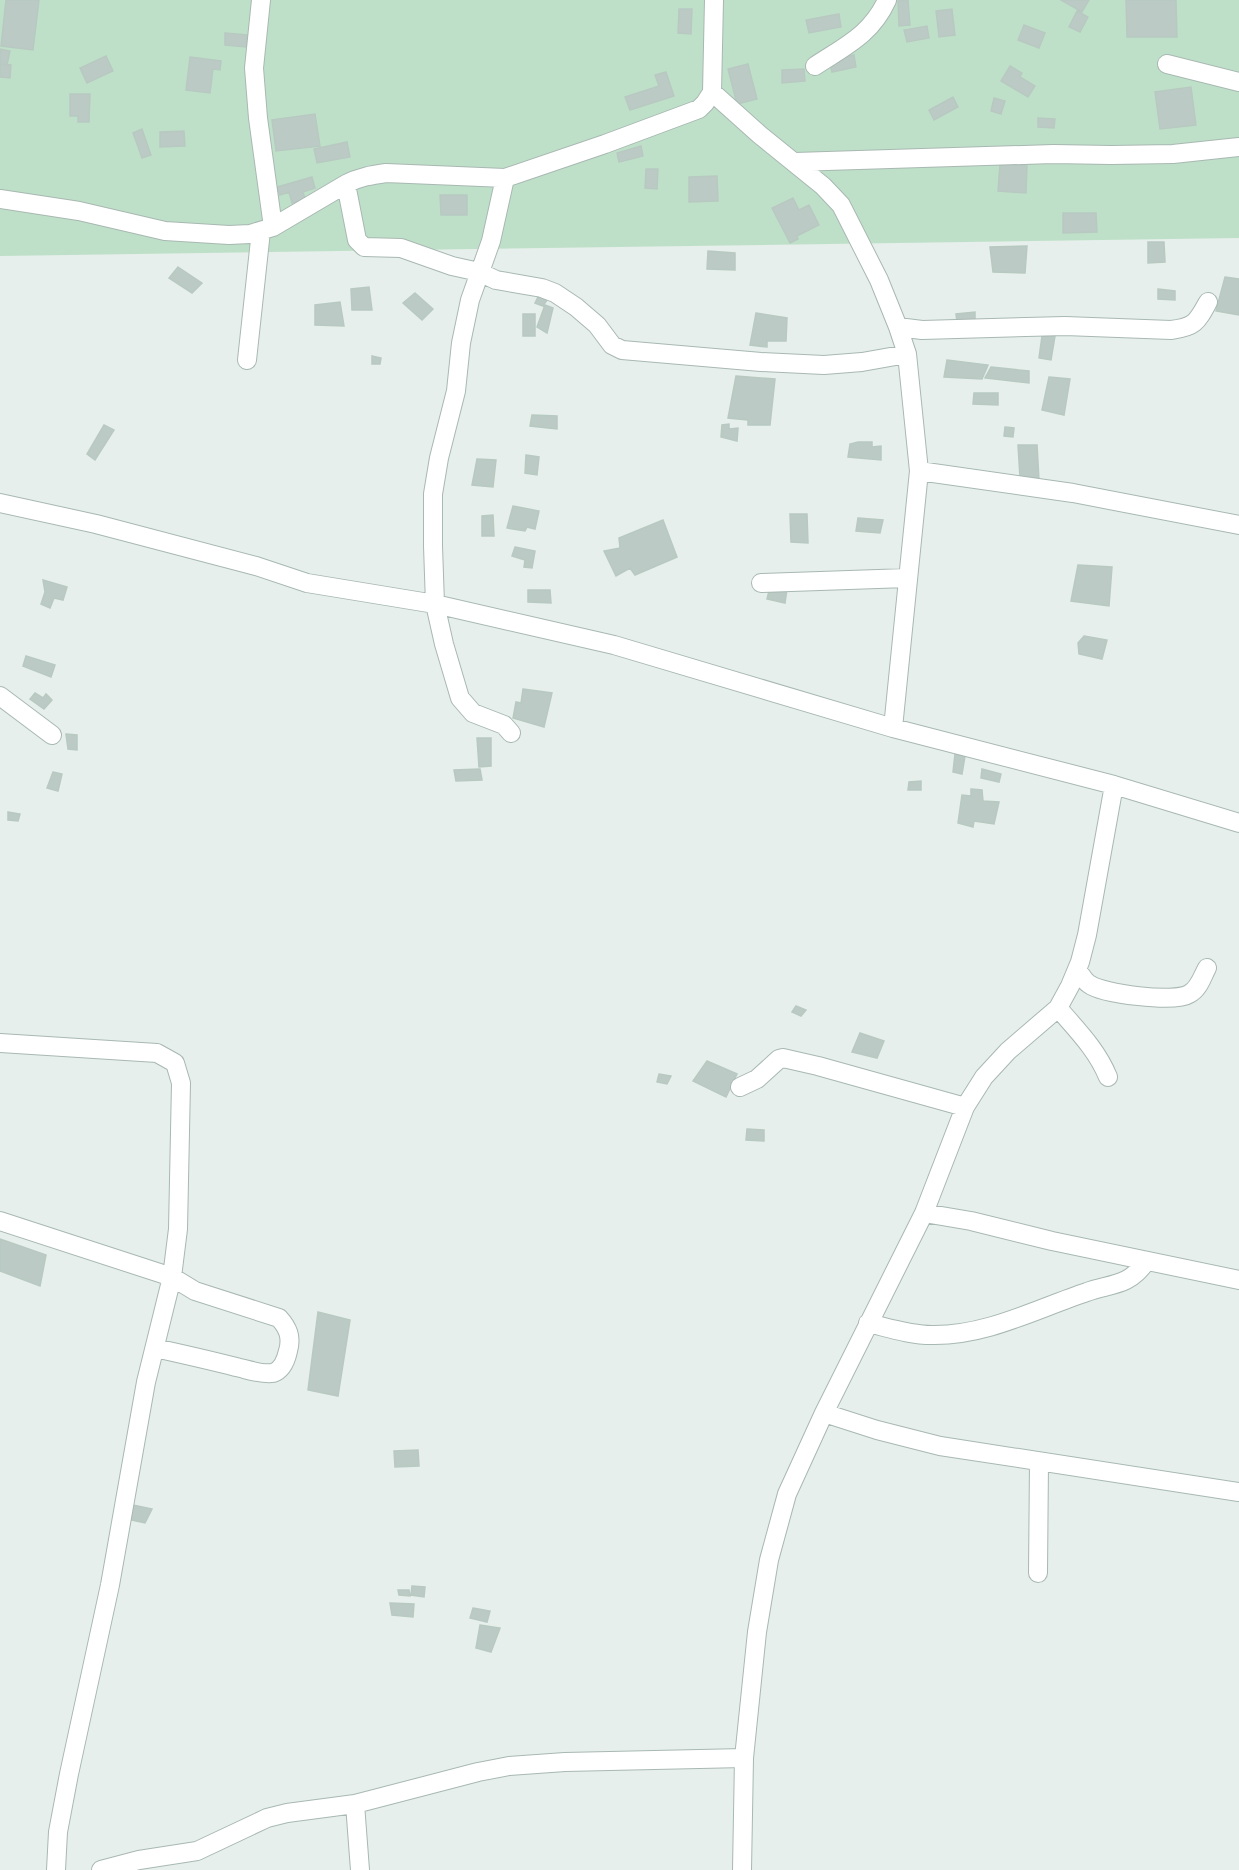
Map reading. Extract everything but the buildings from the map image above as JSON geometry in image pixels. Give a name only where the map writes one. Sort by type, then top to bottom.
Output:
[{"type":"street","points":[[247,360],[267,229],[254,68],[261,0]]},
{"type":"street","points":[[0,199],[79,211],[165,231],[229,235],[249,234],[267,229],[358,178],[386,173],[505,178],[699,109],[712,92],[714,0]]},
{"type":"street","points":[[815,66],[853,43],[880,16],[887,0]]},
{"type":"street","points":[[1167,64],[1239,82]]},
{"type":"street","points":[[712,92],[823,186],[841,205],[879,280],[907,354],[919,471],[893,728]]},
{"type":"street","points":[[795,162],[1053,154],[1173,154],[1239,147]]},
{"type":"street","points":[[505,178],[491,241],[470,300],[461,343],[456,391],[439,458],[433,494],[433,546],[435,604],[460,698],[473,713],[504,725],[511,734]]},
{"type":"street","points":[[346,184],[357,240],[364,247],[401,248],[452,266],[479,272],[496,280],[536,286],[555,294],[597,325],[612,345],[622,350],[824,365],[862,362],[907,354]]},
{"type":"street","points":[[898,327],[922,330],[1065,326],[1171,330],[1185,328],[1197,322],[1208,302]]},
{"type":"street","points":[[919,471],[1073,493],[1239,525]]},
{"type":"street","points":[[0,503],[96,524],[256,566],[307,583],[435,604],[614,645],[893,728],[1114,785],[1239,823]]},
{"type":"street","points":[[761,583],[907,578]]},
{"type":"street","points":[[0,696],[52,735]]},
{"type":"street","points":[[742,1870],[744,1758],[757,1632],[769,1560],[787,1494],[824,1413],[924,1213],[965,1107],[984,1077],[1008,1051],[1058,1008],[1074,978],[1087,935],[1114,785]]},
{"type":"street","points":[[1074,978],[1090,985],[1135,997],[1177,998],[1187,996],[1194,991],[1207,968]]},
{"type":"street","points":[[1058,1008],[1100,1058],[1108,1077]]},
{"type":"street","points":[[0,1042],[157,1053],[175,1063],[181,1083],[178,1229],[172,1277],[140,1415],[110,1586],[58,1832],[56,1870]]},
{"type":"street","points":[[740,1087],[757,1079],[783,1058],[965,1107]]},
{"type":"street","points":[[924,1213],[971,1221],[1052,1241],[1239,1280]]},
{"type":"street","points":[[0,1221],[172,1277],[195,1291],[279,1318],[288,1327],[290,1337],[283,1366],[271,1373],[248,1370],[155,1347]]},
{"type":"street","points":[[868,1323],[911,1334],[934,1335],[964,1332],[1011,1320],[1085,1292],[1127,1280],[1136,1274],[1147,1261]]},
{"type":"street","points":[[824,1413],[877,1430],[940,1446],[1239,1492]]},
{"type":"street","points":[[1038,1573],[1039,1462]]},
{"type":"street","points":[[101,1870],[139,1860],[197,1851],[267,1818],[356,1804],[509,1766],[566,1761],[744,1758]]},
{"type":"street","points":[[356,1804],[360,1870]]},
{"type":"green space","points":[[0,0],[1239,0],[1239,238],[0,256]]}]
